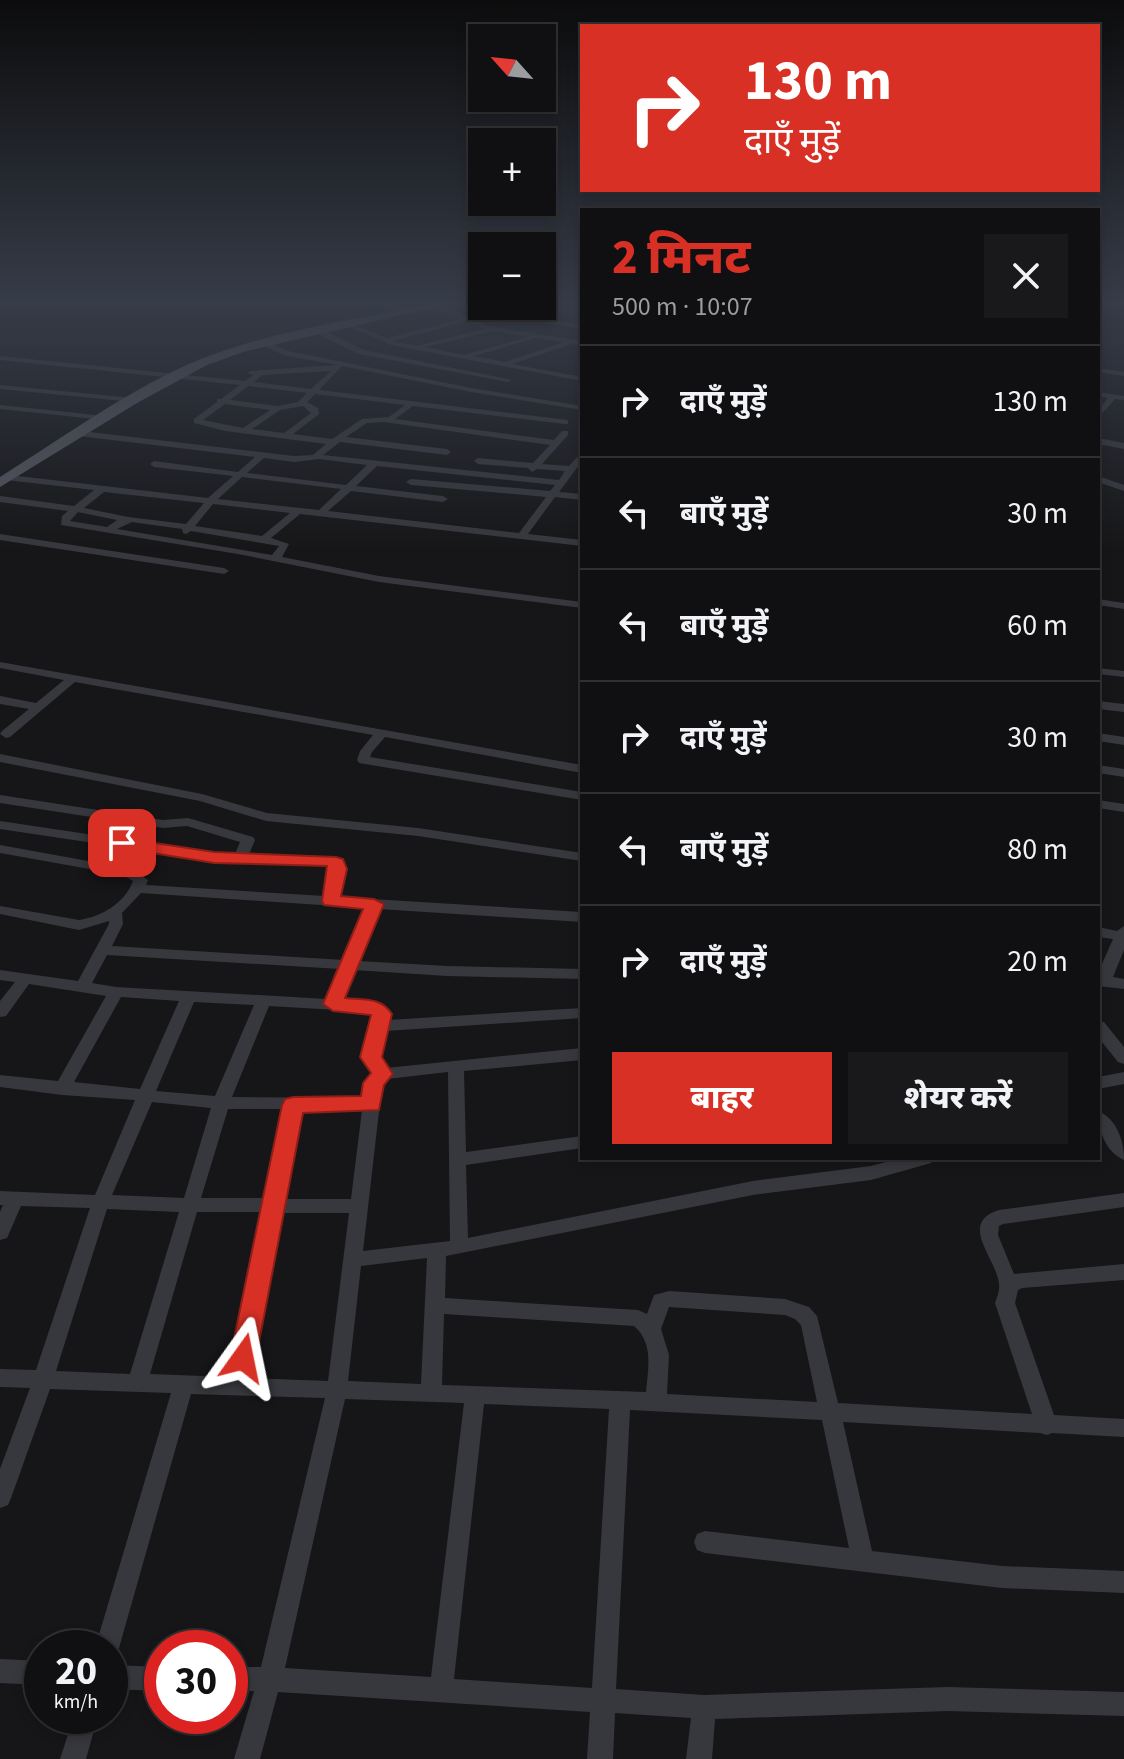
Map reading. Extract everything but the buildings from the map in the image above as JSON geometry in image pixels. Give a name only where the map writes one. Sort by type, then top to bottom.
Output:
[{"type":"main road","points":[[5,480],[158,386]]},
{"type":"street","points":[[243,386],[197,421],[244,431],[447,452]]},
{"type":"street","points":[[264,386],[432,407],[568,430]]},
{"type":"street","points":[[220,401],[278,408],[303,404],[320,386]]},
{"type":"street","points":[[432,407],[448,386]]},
{"type":"street","points":[[458,386],[497,397],[580,408]]},
{"type":"street","points":[[519,386],[580,400]]},
{"type":"street","points":[[0,387],[133,400]]},
{"type":"street","points":[[1100,394],[1124,398]]},
{"type":"street","points":[[58,413],[85,395]]},
{"type":"street","points":[[1100,412],[1113,396]]},
{"type":"street","points":[[286,436],[316,412],[303,404]]},
{"type":"street","points":[[388,419],[411,404]]},
{"type":"street","points":[[0,407],[105,418]]},
{"type":"street","points":[[244,431],[278,408]]},
{"type":"street","points":[[524,479],[568,430],[580,411]]},
{"type":"street","points":[[317,457],[365,419],[388,419],[398,424],[556,443]]},
{"type":"street","points":[[81,434],[300,460],[317,457],[561,483]]},
{"type":"street","points":[[1100,441],[1124,446]]},
{"type":"street","points":[[172,541],[190,529],[188,527],[211,500],[261,456]]},
{"type":"street","points":[[521,537],[580,457]]},
{"type":"street","points":[[478,461],[570,469]]},
{"type":"street","points":[[154,464],[348,487],[521,537],[580,543]]},
{"type":"street","points":[[320,514],[374,464]]},
{"type":"street","points":[[1100,480],[1121,487],[1124,476]]},
{"type":"street","points":[[5,480],[320,514],[432,512],[454,486]]},
{"type":"street","points":[[411,482],[580,497]]},
{"type":"street","points":[[102,489],[64,523],[275,558],[379,579],[580,605]]},
{"type":"street","points":[[0,499],[284,544],[275,558]]},
{"type":"street","points":[[264,539],[298,511]]},
{"type":"street","points":[[107,531],[125,519]]},
{"type":"street","points":[[0,537],[224,571]]},
{"type":"street","points":[[1100,602],[1124,606]]},
{"type":"street","points":[[0,665],[580,769]]},
{"type":"street","points":[[1100,671],[1124,674]]},
{"type":"street","points":[[6,734],[72,679]]},
{"type":"street","points":[[0,700],[39,707]]},
{"type":"street","points":[[1100,705],[1124,708]]},
{"type":"street","points":[[381,734],[366,751],[363,760],[580,796]]},
{"type":"street","points":[[1100,737],[1124,741]]},
{"type":"street","points":[[0,758],[188,795],[266,817],[418,832],[580,857]]},
{"type":"street","points":[[1100,769],[1124,773]]},
{"type":"street","points":[[0,799],[163,824],[188,822],[248,840],[240,859]]},
{"type":"street","points":[[1100,804],[1124,808]]},
{"type":"street","points":[[0,825],[240,859],[336,863],[331,901]]},
{"type":"street","points":[[0,849],[127,872],[141,880],[139,889],[102,920],[79,925],[0,910]]},
{"type":"street","points":[[139,889],[580,917]]},
{"type":"street","points":[[333,1004],[374,904]]},
{"type":"street","points":[[83,987],[116,924],[115,910]]},
{"type":"street","points":[[1100,932],[1123,933],[1119,956],[1100,980]]},
{"type":"street","points":[[102,950],[540,975],[580,974]]},
{"type":"street","points":[[0,975],[116,992],[376,1007],[382,1014],[371,1057],[382,1074]]},
{"type":"street","points":[[0,1012],[25,979]]},
{"type":"street","points":[[1100,980],[1124,984]]},
{"type":"street","points":[[62,1089],[116,992]]},
{"type":"street","points":[[0,1498],[43,1380],[101,1201],[188,997]]},
{"type":"street","points":[[137,1383],[221,1103],[263,1001]]},
{"type":"street","points":[[380,1026],[580,1013]]},
{"type":"street","points":[[1100,1028],[1124,1058]]},
{"type":"street","points":[[247,1759],[270,1679],[337,1391],[374,1083],[382,1074],[580,1054]]},
{"type":"street","points":[[456,1067],[459,1247]]},
{"type":"street","points":[[1100,1083],[1124,1078]]},
{"type":"street","points":[[0,1081],[221,1103],[371,1104]]},
{"type":"street","points":[[237,1388],[293,1105]]},
{"type":"street","points":[[1100,1120],[1124,1153]]},
{"type":"street","points":[[457,1160],[580,1142]]},
{"type":"street","points":[[351,1260],[459,1247],[753,1188],[871,1173],[918,1160]]},
{"type":"street","points":[[0,1233],[8,1198],[274,1207],[358,1206]]},
{"type":"street","points":[[1047,1426],[1005,1303],[1009,1285],[989,1235],[990,1222],[999,1217],[1124,1200]]},
{"type":"street","points":[[431,1394],[437,1250]]},
{"type":"street","points":[[1009,1285],[1020,1280],[1124,1272]]},
{"type":"street","points":[[656,1402],[658,1342],[652,1327],[661,1301],[785,1307],[802,1313],[810,1322],[863,1560]]},
{"type":"street","points":[[435,1305],[621,1316],[638,1318],[652,1327]]},
{"type":"street","points":[[0,1378],[620,1400],[1124,1428]]},
{"type":"street","points":[[112,1630],[183,1386]]},
{"type":"street","points":[[441,1691],[475,1395]]},
{"type":"street","points":[[600,1759],[620,1400]]},
{"type":"street","points":[[705,1542],[1002,1577],[1124,1582]]},
{"type":"street","points":[[0,1671],[24,1672]]},
{"type":"street","points":[[248,1679],[704,1707],[948,1699],[1124,1704]]},
{"type":"street","points":[[699,1759],[704,1707]]},
{"type":"street","points":[[73,1759],[81,1734]]},
{"type":"route","points":[[122,843],[214,857],[330,861],[336,863],[338,869],[331,901],[374,904],[333,1004],[376,1007],[382,1014],[371,1057],[382,1074],[374,1083],[371,1104],[293,1105],[243,1358]]}]
